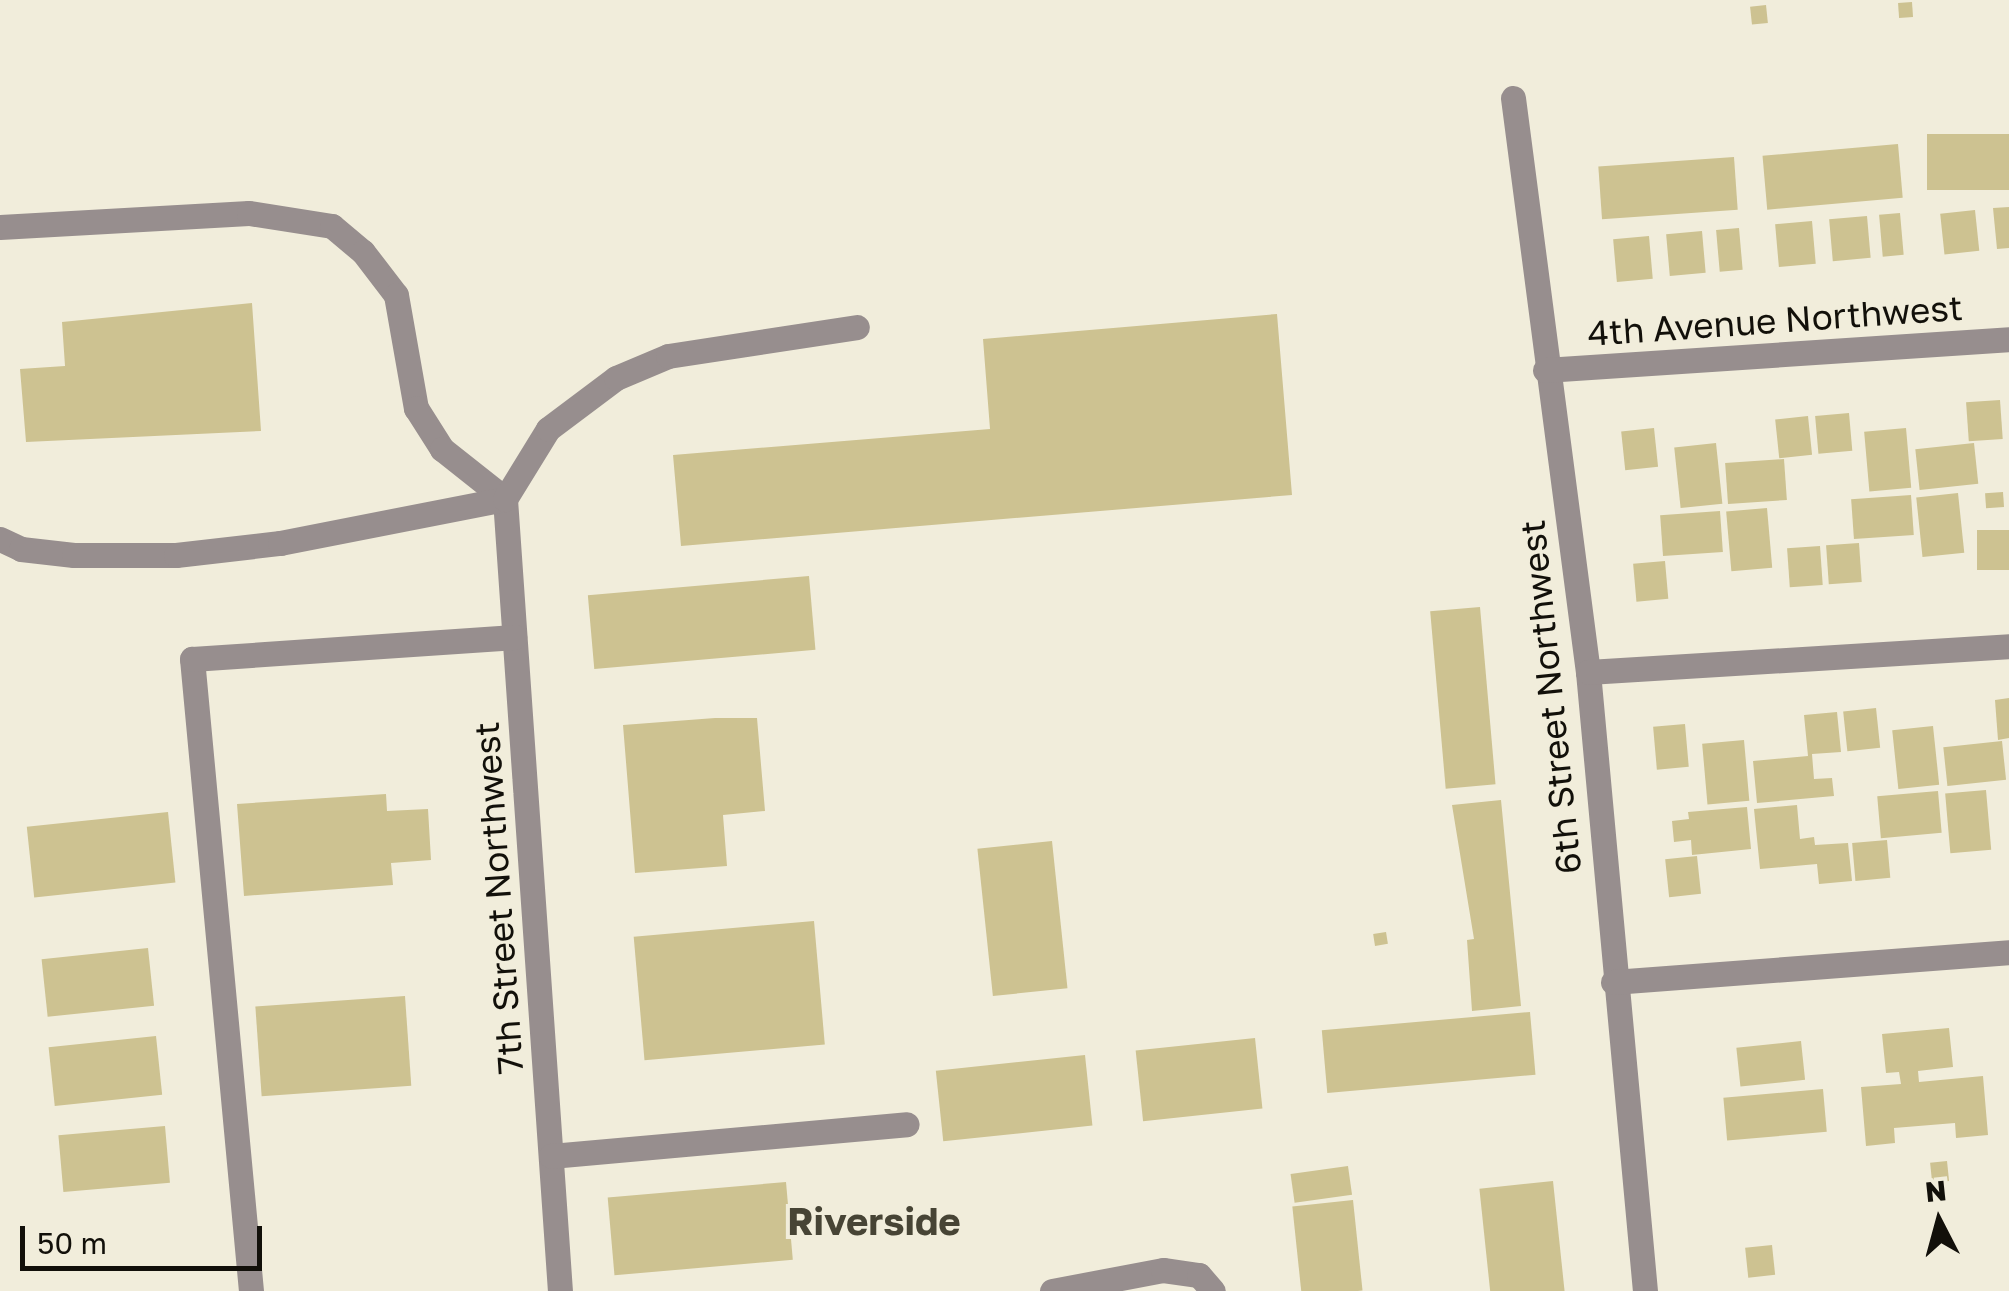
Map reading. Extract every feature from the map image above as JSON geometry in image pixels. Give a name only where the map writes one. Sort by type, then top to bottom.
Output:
[{"type":"street","name":"6th Street Northwest","points":[[1512,98],[1588,672],[1612,982],[1645,1291]]},
{"type":"street","points":[[0,227],[249,213],[332,226],[363,252],[396,295],[416,408],[442,449],[505,500]]},
{"type":"street","points":[[0,538],[21,549],[176,555],[280,542],[505,500],[548,430],[616,378],[668,356],[856,327]]},
{"type":"street","name":"4th Avenue Northwest","points":[[1545,370],[2009,339]]},
{"type":"street","name":"7th Street Northwest","points":[[505,500],[560,1291]]},
{"type":"street","points":[[251,1291],[192,659],[514,637]]},
{"type":"street","points":[[1588,672],[2009,646]]},
{"type":"street","points":[[1612,982],[2009,952]]},
{"type":"street","points":[[551,1156],[908,1124]]},
{"type":"street","points":[[1052,1291],[1162,1270],[1199,1275],[1212,1291]]},
{"type":"building","points":[[1912,2],[1913,17],[1899,18],[1898,3]]},
{"type":"building","points":[[1766,5],[1768,23],[1752,25],[1750,7]]},
{"type":"building","points":[[1927,134],[2009,134],[2009,190],[1927,190]]},
{"type":"building","points":[[1898,144],[1903,198],[1767,210],[1763,156]]},
{"type":"building","points":[[1734,157],[1738,210],[1602,219],[1598,166]]},
{"type":"building","points":[[2009,207],[2009,248],[1997,249],[1993,208]]},
{"type":"building","points":[[1975,210],[1979,251],[1944,254],[1940,214]]},
{"type":"building","points":[[1900,213],[1904,255],[1883,257],[1879,215]]},
{"type":"building","points":[[1867,216],[1871,258],[1833,261],[1829,219]]},
{"type":"building","points":[[1812,221],[1816,264],[1779,267],[1775,224]]},
{"type":"building","points":[[1739,228],[1743,270],[1720,272],[1716,230]]},
{"type":"building","points":[[1702,231],[1706,273],[1670,276],[1666,234]]},
{"type":"building","points":[[1649,236],[1653,279],[1617,282],[1613,239]]},
{"type":"building","points":[[252,303],[261,431],[26,442],[20,369],[65,366],[62,322]]},
{"type":"building","points":[[1277,314],[1292,495],[681,546],[673,455],[990,429],[983,339]]},
{"type":"building","points":[[2000,400],[2003,439],[1969,441],[1966,402]]},
{"type":"building","points":[[1849,413],[1852,451],[1818,454],[1815,416]]},
{"type":"building","points":[[1808,416],[1812,455],[1779,458],[1775,419]]},
{"type":"building","points":[[1654,428],[1658,467],[1625,470],[1621,431]]},
{"type":"building","points":[[1906,428],[1911,488],[1869,491],[1864,432]]},
{"type":"building","points":[[1716,443],[1722,504],[1681,508],[1674,447]]},
{"type":"building","points":[[1974,443],[1978,484],[1920,490],[1915,449]]},
{"type":"building","points":[[1784,459],[1787,500],[1728,504],[1725,463]]},
{"type":"building","points":[[2003,492],[2004,507],[1986,508],[1985,493]]},
{"type":"building","points":[[1958,493],[1964,553],[1923,557],[1916,497]]},
{"type":"building","points":[[1911,495],[1914,535],[1854,539],[1851,499]]},
{"type":"building","points":[[1767,508],[1772,568],[1731,571],[1726,512]]},
{"type":"building","points":[[1720,511],[1723,552],[1663,556],[1660,515]]},
{"type":"building","points":[[1977,530],[2009,530],[2009,570],[1977,570]]},
{"type":"building","points":[[1859,543],[1862,582],[1829,584],[1826,545]]},
{"type":"building","points":[[1820,546],[1823,585],[1790,587],[1787,548]]},
{"type":"building","points":[[1665,561],[1668,599],[1636,602],[1633,564]]},
{"type":"building","points":[[809,576],[815,650],[594,669],[588,595]]},
{"type":"building","points":[[1480,607],[1496,784],[1446,789],[1430,611]]},
{"type":"building","points":[[2009,698],[2009,738],[1998,740],[1995,700]]},
{"type":"building","points":[[1876,708],[1880,748],[1847,751],[1843,711]]},
{"type":"building","points":[[1837,712],[1841,752],[1812,754],[1814,779],[1832,778],[1834,796],[1757,803],[1753,761],[1808,756],[1804,715]]},
{"type":"building","points":[[757,718],[765,811],[723,815],[727,866],[635,873],[623,725]]},
{"type":"building","points":[[1685,724],[1689,767],[1657,770],[1653,727]]},
{"type":"building","points":[[1933,726],[1939,785],[1898,789],[1892,730]]},
{"type":"building","points":[[1744,740],[1749,801],[1707,804],[1702,744]]},
{"type":"building","points":[[2002,741],[2006,780],[1947,786],[1943,747]]},
{"type":"building","points":[[1986,790],[1991,850],[1950,853],[1945,794]]},
{"type":"building","points":[[1938,791],[1942,833],[1881,838],[1877,796]]},
{"type":"building","points":[[386,794],[387,811],[428,809],[431,860],[391,863],[393,885],[244,896],[237,804]]},
{"type":"building","points":[[1501,800],[1521,1006],[1472,1011],[1467,940],[1474,939],[1452,805]]},
{"type":"building","points":[[1797,805],[1800,839],[1814,837],[1815,845],[1848,843],[1852,881],[1819,884],[1817,864],[1760,869],[1754,809]]},
{"type":"building","points":[[1747,807],[1751,849],[1692,855],[1691,840],[1674,842],[1672,821],[1689,819],[1688,812]]},
{"type":"building","points":[[168,812],[175,883],[34,897],[27,827]]},
{"type":"building","points":[[1887,840],[1890,878],[1855,881],[1852,843]]},
{"type":"building","points":[[1052,841],[1067,988],[993,996],[977,849]]},
{"type":"building","points":[[1697,856],[1701,894],[1669,897],[1665,859]]},
{"type":"building","points":[[814,921],[825,1045],[644,1060],[634,937]]},
{"type":"building","points":[[1386,932],[1388,944],[1375,946],[1373,934]]},
{"type":"building","points":[[148,948],[154,1006],[48,1017],[42,959]]},
{"type":"building","points":[[405,996],[411,1086],[262,1096],[255,1006]]},
{"type":"building","points":[[1530,1012],[1535,1075],[1327,1093],[1322,1030]]},
{"type":"building","points":[[1949,1028],[1953,1067],[1918,1071],[1919,1082],[1983,1076],[1988,1135],[1956,1138],[1955,1123],[1894,1128],[1895,1143],[1866,1146],[1861,1087],[1901,1084],[1899,1072],[1886,1073],[1882,1034]]},
{"type":"building","points":[[156,1036],[162,1095],[55,1106],[49,1047]]},
{"type":"building","points":[[1255,1038],[1262,1109],[1143,1121],[1136,1051]]},
{"type":"building","points":[[1801,1041],[1805,1080],[1740,1087],[1736,1048]]},
{"type":"building","points":[[1085,1055],[1092,1126],[943,1141],[936,1071]]},
{"type":"building","points":[[1823,1089],[1827,1132],[1727,1141],[1723,1098]]},
{"type":"building","points":[[165,1126],[170,1183],[63,1192],[58,1135]]},
{"type":"building","points":[[1947,1161],[1949,1181],[1932,1183],[1930,1163]]},
{"type":"building","points":[[1348,1166],[1352,1195],[1295,1203],[1291,1174]]},
{"type":"building","points":[[1553,1181],[1565,1291],[1490,1291],[1479,1189]]},
{"type":"building","points":[[786,1182],[793,1260],[614,1275],[608,1198]]},
{"type":"building","points":[[1353,1200],[1363,1291],[1301,1291],[1292,1206]]},
{"type":"building","points":[[1772,1245],[1775,1275],[1748,1278],[1745,1248]]},
{"type":"district","name":"Riverside","points":[[874,1221]]}]
